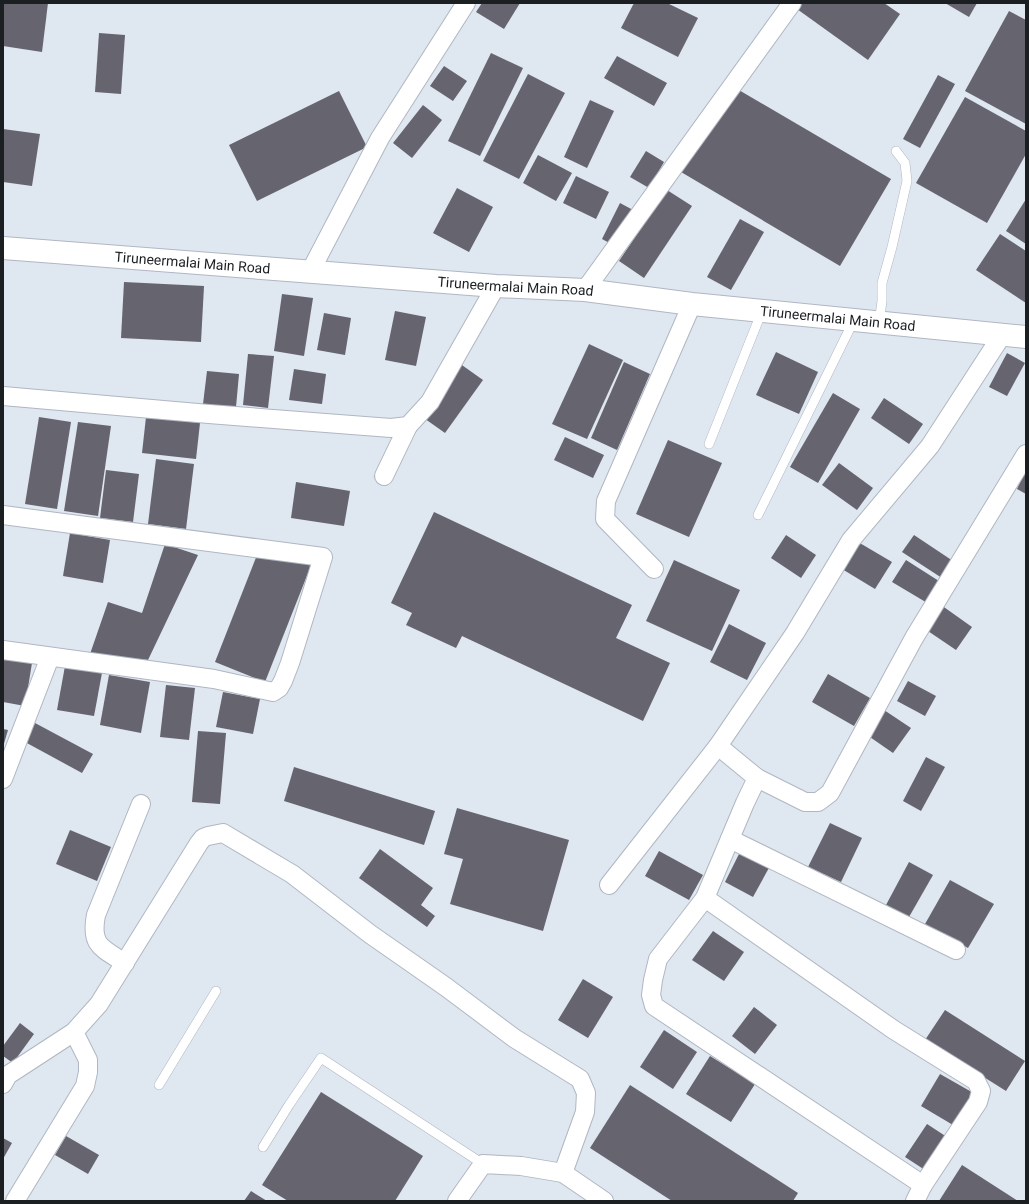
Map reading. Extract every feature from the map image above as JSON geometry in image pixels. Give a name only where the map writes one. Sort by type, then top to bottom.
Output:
[{"type":"main road","name":"Tiruneermalai Main Road","points":[[3,248],[496,286],[585,290],[692,304],[1026,337]]},
{"type":"street","points":[[310,272],[380,138],[466,3]]},
{"type":"street","points":[[585,290],[792,3]]},
{"type":"street","points":[[384,476],[408,426],[430,402],[496,286]]},
{"type":"street","points":[[654,569],[605,519],[606,501],[692,304]]},
{"type":"street","points":[[609,885],[718,746],[795,633],[851,540],[930,446],[1002,335]]},
{"type":"street","points":[[3,396],[391,428],[408,426]]},
{"type":"street","points":[[718,746],[757,778],[805,802],[818,802],[830,793],[914,638],[1026,454]]},
{"type":"street","points":[[3,515],[323,557],[290,663],[279,688],[273,692],[214,679],[3,650]]},
{"type":"street","points":[[3,779],[50,657]]},
{"type":"street","points":[[705,898],[894,1030],[976,1081],[981,1091],[978,1102],[919,1193],[654,1006],[651,995],[658,959],[705,898],[757,778]]},
{"type":"street","points":[[125,963],[100,946],[96,939],[94,927],[96,915],[141,804]]},
{"type":"street","points":[[5,1077],[74,1032],[99,1004],[199,843],[203,838],[223,833],[292,874],[370,934],[446,987],[514,1038],[580,1079],[586,1093],[585,1112],[563,1173]]},
{"type":"street","points":[[730,838],[956,950]]},
{"type":"street","points":[[14,1201],[84,1086],[88,1072],[88,1060],[74,1032]]},
{"type":"street","points":[[457,1201],[483,1164],[521,1166],[563,1173],[604,1201]]},
{"type":"lane","points":[[879,323],[882,301],[882,283],[907,181],[905,163],[896,151]]},
{"type":"lane","points":[[709,444],[762,311]]},
{"type":"lane","points":[[758,515],[854,320]]},
{"type":"lane","points":[[159,1085],[216,991]]},
{"type":"lane","points":[[263,1147],[321,1058],[483,1164]]},
{"type":"building","points":[[3,3],[48,3],[42,52],[3,46]]},
{"type":"building","points":[[482,3],[520,3],[504,29],[476,12]]},
{"type":"building","points":[[634,3],[667,3],[698,18],[678,57],[621,28]]},
{"type":"building","points":[[801,3],[884,3],[900,14],[868,60],[797,9]]},
{"type":"building","points":[[945,3],[977,3],[969,17]]},
{"type":"building","points":[[1009,11],[1026,20],[1026,124],[965,91]]},
{"type":"building","points":[[99,33],[125,35],[121,94],[95,92]]},
{"type":"building","points":[[491,53],[523,68],[480,156],[448,141]]},
{"type":"building","points":[[617,56],[667,83],[654,106],[604,78]]},
{"type":"building","points":[[444,66],[467,81],[453,101],[430,86]]},
{"type":"building","points":[[528,74],[565,93],[519,179],[483,161]]},
{"type":"building","points":[[938,75],[955,84],[920,148],[903,139]]},
{"type":"building","points":[[732,86],[891,179],[840,266],[681,172]]},
{"type":"building","points":[[339,91],[367,147],[257,201],[229,145]]},
{"type":"building","points":[[965,97],[1026,131],[1026,154],[987,223],[916,183]]},
{"type":"building","points":[[590,100],[614,111],[587,168],[564,157]]},
{"type":"building","points":[[423,105],[442,120],[412,158],[393,143]]},
{"type":"building","points":[[3,129],[40,134],[32,186],[3,182]]},
{"type":"building","points":[[646,151],[664,162],[649,188],[630,177]]},
{"type":"building","points":[[538,155],[572,173],[556,201],[523,183]]},
{"type":"building","points":[[576,176],[609,192],[596,219],[563,203]]},
{"type":"building","points":[[457,188],[493,207],[469,252],[433,233]]},
{"type":"building","points":[[667,190],[692,206],[644,278],[619,261]]},
{"type":"building","points":[[1026,199],[1026,244],[1006,231]]},
{"type":"building","points":[[620,203],[633,210],[615,246],[602,239]]},
{"type":"building","points":[[740,219],[764,232],[731,290],[707,277]]},
{"type":"building","points":[[1000,234],[1026,251],[1026,303],[976,270]]},
{"type":"building","points":[[124,282],[204,286],[201,342],[121,338]]},
{"type":"building","points":[[282,294],[313,298],[304,356],[274,351]]},
{"type":"building","points":[[395,311],[426,317],[416,366],[385,360]]},
{"type":"building","points":[[324,313],[351,318],[345,355],[317,350]]},
{"type":"building","points":[[589,344],[623,360],[587,439],[552,424]]},
{"type":"building","points":[[776,352],[818,372],[799,414],[756,395]]},
{"type":"building","points":[[1007,353],[1025,363],[1007,396],[989,387]]},
{"type":"building","points":[[248,354],[274,356],[268,408],[243,405]]},
{"type":"building","points":[[624,362],[650,374],[617,450],[591,438]]},
{"type":"building","points":[[459,363],[483,380],[445,433],[421,416]]},
{"type":"building","points":[[294,369],[326,374],[322,404],[289,400]]},
{"type":"building","points":[[207,371],[239,374],[236,407],[203,404]]},
{"type":"building","points":[[833,393],[860,409],[818,483],[790,467]]},
{"type":"building","points":[[884,398],[923,424],[909,444],[871,418]]},
{"type":"building","points":[[39,417],[71,422],[57,509],[25,504]]},
{"type":"building","points":[[146,417],[200,423],[196,459],[142,453]]},
{"type":"building","points":[[78,422],[111,426],[98,516],[64,511]]},
{"type":"building","points":[[565,437],[604,455],[593,478],[554,460]]},
{"type":"building","points":[[668,440],[722,463],[689,537],[636,514]]},
{"type":"building","points":[[156,459],[194,464],[186,529],[148,524]]},
{"type":"building","points":[[839,463],[873,488],[857,510],[822,485]]},
{"type":"building","points":[[106,470],[139,474],[133,522],[100,518]]},
{"type":"building","points":[[1024,474],[1026,475],[1026,494],[1017,489]]},
{"type":"building","points":[[296,482],[350,491],[344,526],[291,518]]},
{"type":"building","points":[[434,512],[632,605],[616,638],[670,663],[643,721],[462,636],[456,648],[406,625],[412,613],[391,603]]},
{"type":"building","points":[[70,533],[110,540],[103,583],[63,576]]},
{"type":"building","points":[[786,535],[816,555],[801,578],[771,558]]},
{"type":"building","points":[[914,535],[956,563],[945,580],[902,552]]},
{"type":"building","points":[[858,542],[892,562],[875,589],[842,569]]},
{"type":"building","points":[[165,544],[198,555],[148,660],[90,654],[108,602],[142,613]]},
{"type":"building","points":[[257,555],[312,563],[265,682],[215,662]]},
{"type":"building","points":[[674,560],[740,590],[712,651],[646,621]]},
{"type":"building","points":[[906,560],[942,583],[929,604],[892,582]]},
{"type":"building","points":[[941,605],[972,627],[956,650],[925,629]]},
{"type":"building","points":[[729,624],[766,643],[747,680],[710,662]]},
{"type":"building","points":[[3,658],[32,663],[25,706],[3,702]]},
{"type":"building","points":[[65,666],[102,673],[94,716],[57,710]]},
{"type":"building","points":[[828,674],[870,698],[854,726],[812,702]]},
{"type":"building","points":[[109,675],[150,682],[141,733],[100,725]]},
{"type":"building","points":[[908,681],[936,696],[925,716],[897,701]]},
{"type":"building","points":[[166,685],[195,688],[189,740],[160,737]]},
{"type":"building","points":[[223,692],[260,699],[253,734],[216,727]]},
{"type":"building","points":[[884,710],[911,728],[893,753],[867,735]]},
{"type":"building","points":[[35,723],[93,754],[82,773],[25,742]]},
{"type":"building","points":[[3,729],[8,730],[3,747]]},
{"type":"building","points":[[198,731],[226,733],[220,804],[192,802]]},
{"type":"building","points":[[926,757],[945,767],[921,811],[903,801]]},
{"type":"building","points":[[294,767],[435,811],[424,845],[284,801]]},
{"type":"building","points":[[457,808],[569,840],[543,931],[450,904],[463,859],[444,854]]},
{"type":"building","points":[[830,823],[862,838],[841,882],[808,867]]},
{"type":"building","points":[[70,830],[111,847],[97,881],[56,864]]},
{"type":"building","points":[[380,849],[433,888],[421,905],[435,916],[427,927],[359,878]]},
{"type":"building","points":[[741,850],[770,866],[753,897],[725,882]]},
{"type":"building","points":[[659,851],[703,875],[689,900],[645,876]]},
{"type":"building","points":[[909,862],[933,875],[909,917],[886,905]]},
{"type":"building","points":[[950,880],[994,904],[968,948],[925,924]]},
{"type":"building","points":[[713,931],[744,952],[724,981],[692,960]]},
{"type":"building","points":[[583,979],[613,997],[588,1038],[558,1020]]},
{"type":"building","points":[[754,1007],[777,1025],[755,1054],[732,1036]]},
{"type":"building","points":[[945,1010],[1025,1061],[1006,1091],[925,1040]]},
{"type":"building","points":[[20,1023],[34,1034],[13,1063],[3,1056],[3,1046]]},
{"type":"building","points":[[664,1030],[697,1052],[673,1089],[640,1067]]},
{"type":"building","points":[[710,1056],[755,1084],[731,1122],[686,1094]]},
{"type":"building","points":[[940,1074],[977,1095],[958,1128],[921,1106]]},
{"type":"building","points":[[630,1085],[798,1193],[793,1201],[672,1201],[590,1148]]},
{"type":"building","points":[[321,1092],[423,1156],[395,1201],[288,1201],[262,1185]]},
{"type":"building","points":[[927,1124],[950,1139],[928,1172],[905,1157]]},
{"type":"building","points":[[66,1136],[99,1155],[88,1174],[55,1155]]},
{"type":"building","points":[[3,1138],[12,1143],[3,1159]]},
{"type":"building","points":[[962,1165],[1018,1201],[939,1201]]},
{"type":"building","points":[[251,1191],[267,1201],[244,1201]]}]
